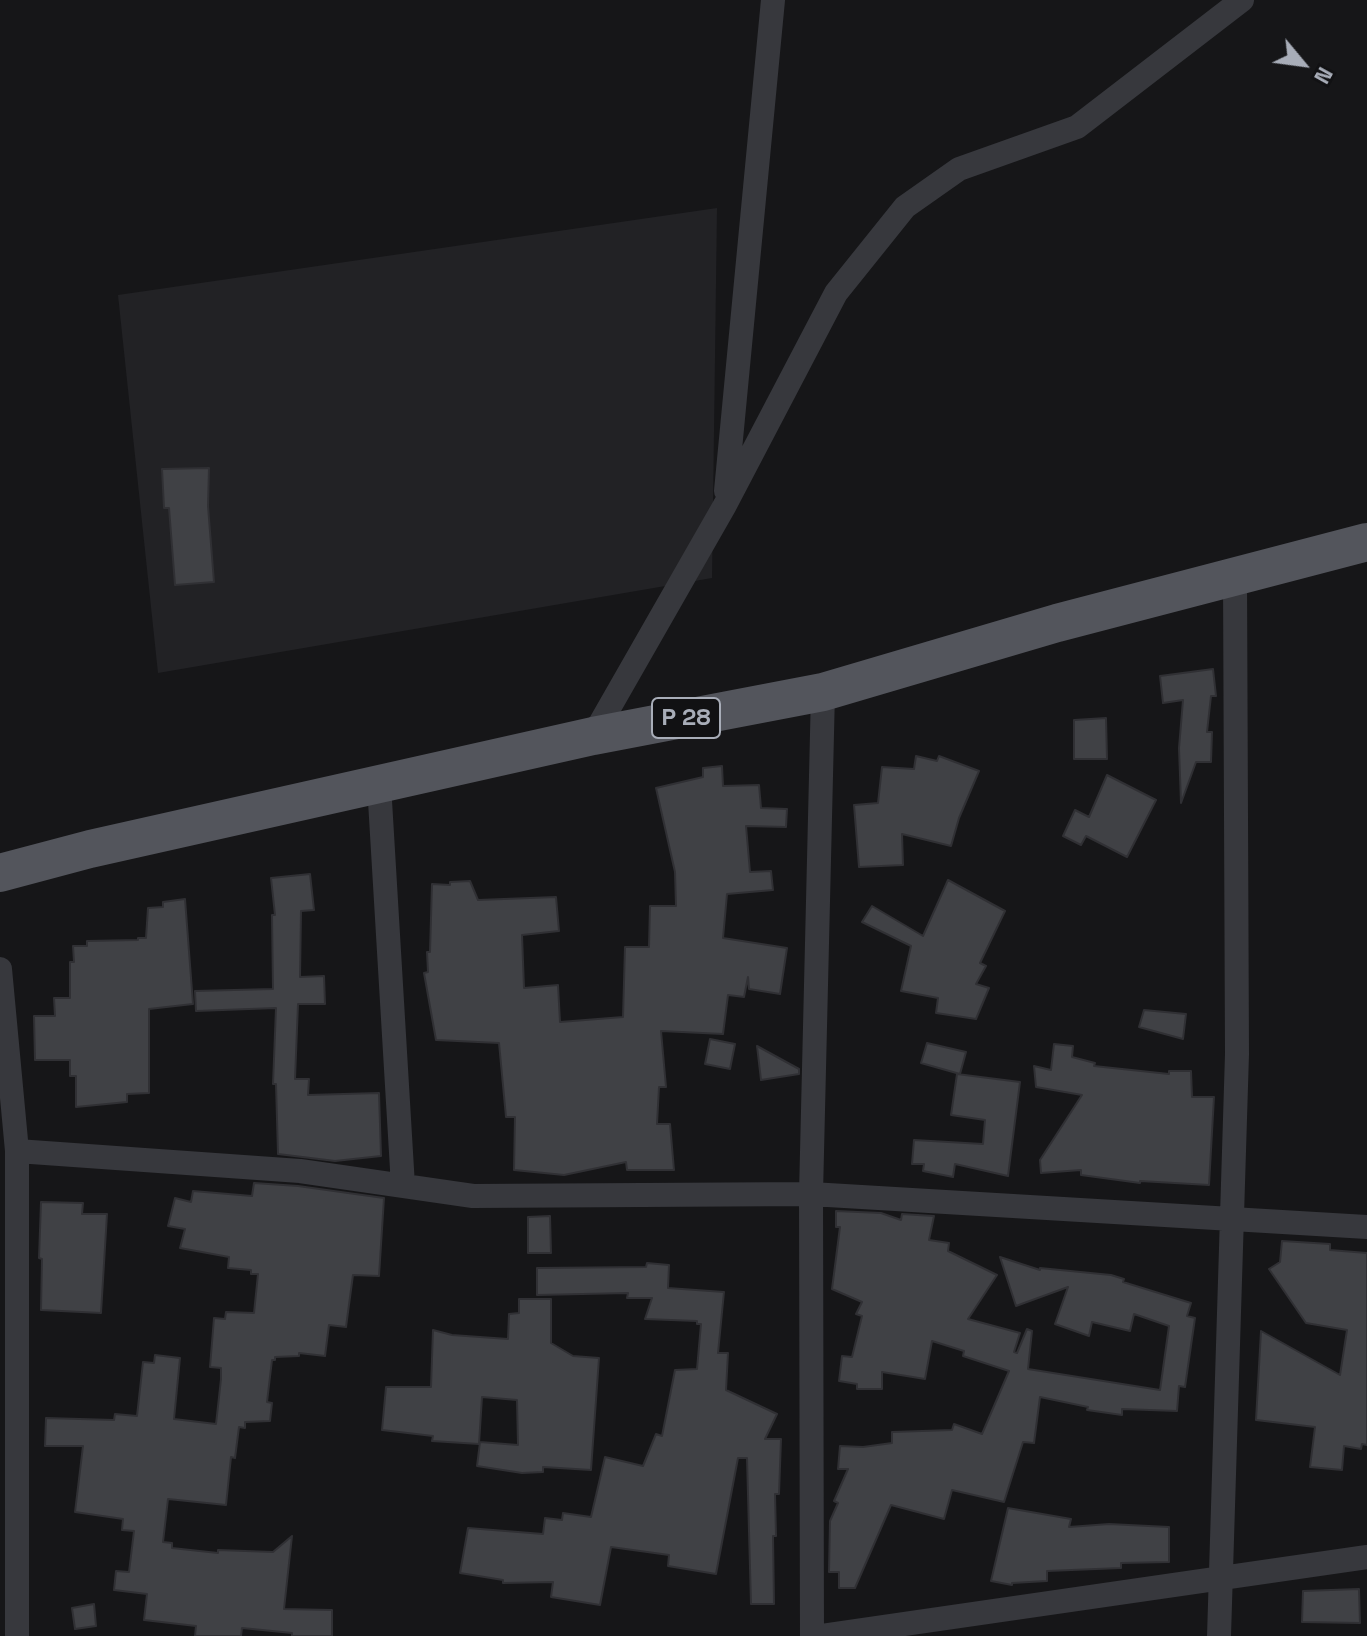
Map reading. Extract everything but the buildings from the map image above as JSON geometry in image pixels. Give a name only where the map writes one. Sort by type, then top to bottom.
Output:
[{"type":"main road","name":"P 28","points":[[0,873],[90,849],[593,736],[823,692],[1057,623],[1367,542]]},
{"type":"street","points":[[725,505],[773,0]]},
{"type":"street","points":[[593,736],[725,505],[836,293],[905,207],[959,169],[1077,127],[1242,0]]},
{"type":"street","points":[[1219,1636],[1237,1054],[1235,578]]},
{"type":"street","points":[[812,1636],[811,1194],[823,692]]},
{"type":"street","points":[[379,784],[403,1186]]},
{"type":"street","points":[[0,969],[17,1151],[17,1636]]},
{"type":"street","points":[[17,1151],[300,1171],[473,1196],[811,1194],[1367,1227]]},
{"type":"street","points":[[822,1636],[1367,1557]]},
{"type":"shaded area","points":[[717,208],[712,578],[158,673],[118,295]]}]
